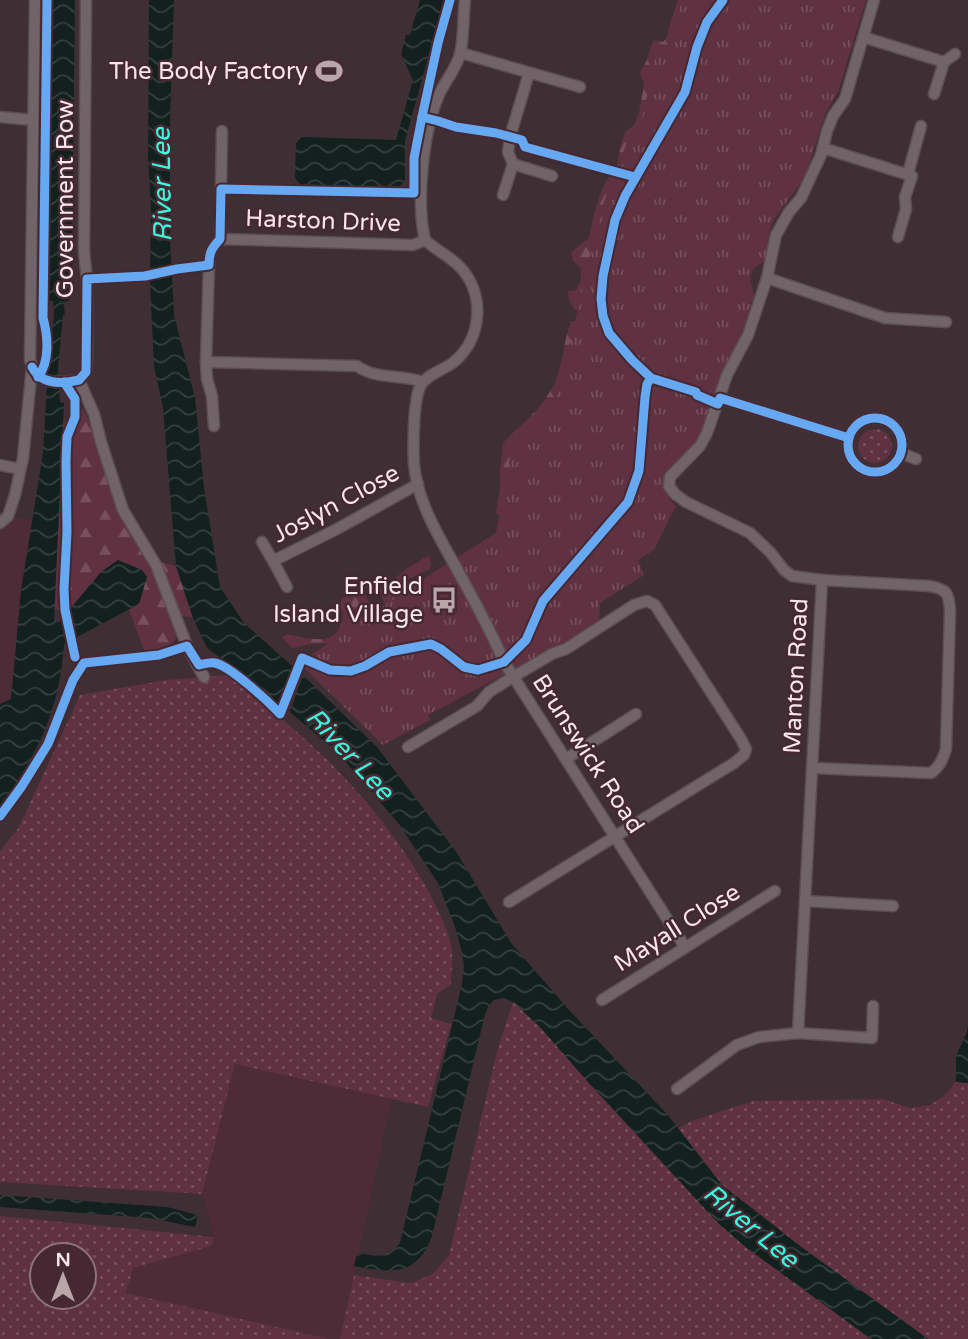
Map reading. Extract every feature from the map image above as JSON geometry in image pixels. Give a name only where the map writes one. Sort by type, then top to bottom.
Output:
[{"type":"street","points":[[0,523],[8,516],[23,458],[32,367],[30,351],[35,0]]},
{"type":"street","name":"Government Row","points":[[79,380],[86,372],[87,359],[87,279],[84,252],[86,0]]},
{"type":"street","points":[[206,362],[357,366],[374,374],[423,382],[457,360],[471,343],[477,327],[478,313],[474,287],[460,267],[425,240],[421,222],[427,129],[439,94],[460,53],[465,0]]},
{"type":"street","name":"Manton Road","points":[[798,1033],[822,580],[792,576],[750,533],[686,502],[674,494],[669,486],[670,477],[700,446],[707,433],[727,375],[748,335],[767,278],[776,234],[801,198],[823,148],[833,116],[845,99],[874,0]]},
{"type":"street","points":[[863,37],[944,62]]},
{"type":"street","points":[[460,53],[580,87]]},
{"type":"street","points":[[934,94],[944,62],[955,54]]},
{"type":"street","points":[[503,195],[513,164],[508,152],[510,137],[529,73]]},
{"type":"street","points":[[0,117],[33,120]]},
{"type":"street","points":[[908,174],[920,125]]},
{"type":"street","points":[[220,239],[222,131]]},
{"type":"street","points":[[823,148],[912,176],[905,197],[906,209],[898,237]]},
{"type":"street","points":[[513,164],[552,176]]},
{"type":"street","name":"Harston Drive","points":[[214,426],[206,362],[209,254],[220,239],[412,245],[425,240]]},
{"type":"street","points":[[767,278],[884,318],[946,322]]},
{"type":"street","points":[[32,367],[38,377],[46,381],[79,380],[94,414],[123,510],[156,565],[187,646],[204,677]]},
{"type":"street","name":"Brunswick Road","points":[[423,382],[416,401],[414,466],[425,507],[504,662],[685,947]]},
{"type":"street","points":[[720,398],[849,438]]},
{"type":"street","points":[[866,419],[883,419],[897,428],[903,444],[901,453],[892,467],[884,471],[868,471],[854,462],[848,446],[849,438],[858,424],[866,419]]},
{"type":"street","points":[[901,453],[916,458]]},
{"type":"street","points":[[0,466],[20,469]]},
{"type":"street","name":"Joslyn Close","points":[[273,561],[418,484]]},
{"type":"street","name":"Joslyn Close","points":[[262,542],[287,587]]},
{"type":"street","points":[[812,768],[931,773],[943,760],[946,750],[950,611],[947,593],[939,587],[822,580]]},
{"type":"street","points":[[408,747],[477,706],[489,692],[552,654],[566,649],[635,605],[647,601],[655,605],[734,728],[746,749],[744,755],[509,902]]},
{"type":"street","points":[[566,759],[636,714]]},
{"type":"street","name":"Mayall Close","points":[[601,1000],[775,891]]},
{"type":"street","points":[[805,901],[893,906]]},
{"type":"street","points":[[677,1089],[737,1045],[759,1037],[798,1033],[872,1038],[873,1006]]},
{"type":"shaded area","points":[[0,515],[32,520],[21,591],[11,699],[0,704]]},
{"type":"shaded area","points":[[235,1064],[392,1098],[340,1339],[330,1339],[126,1293],[133,1268],[212,1246],[214,1237],[202,1194]]},
{"type":"green space","points":[[678,0],[688,0],[667,70],[621,168],[617,166],[621,143],[639,113],[644,84],[640,75],[641,69],[646,63],[654,40],[663,42],[667,37]]},
{"type":"green space","points":[[682,0],[866,0],[838,92],[825,114],[805,177],[774,219],[768,235],[772,236],[764,261],[753,269],[750,277],[754,295],[741,335],[721,373],[707,419],[698,439],[665,477],[670,500],[676,506],[654,550],[638,560],[644,575],[600,603],[599,624],[428,715],[430,720],[383,745],[299,663],[496,533],[513,440],[555,401],[600,212],[630,135],[641,124],[658,44],[670,45]]},
{"type":"green space","points":[[610,175],[615,177],[588,309],[575,310],[569,301],[568,291],[576,290],[581,280],[581,268],[573,261],[571,252],[589,238],[599,197]]},
{"type":"green space","points":[[571,321],[578,323],[569,377],[507,519],[496,513],[503,443],[539,407],[551,390]]},
{"type":"green space","points":[[83,409],[111,490],[134,540],[148,559],[176,566],[193,618],[174,614],[176,639],[166,650],[144,650],[129,610],[139,604],[101,573],[67,612],[54,609],[63,423]]},
{"type":"green space","points":[[875,429],[887,434],[892,446],[887,458],[875,463],[863,458],[858,446],[863,434]]},
{"type":"green space","points":[[429,555],[431,564],[428,570],[405,581],[410,592],[390,612],[380,590]]},
{"type":"green space","points":[[357,590],[364,593],[379,620],[332,643],[292,648],[282,637],[287,634],[316,639],[330,637],[340,627],[343,616],[342,599]]},
{"type":"green space","points":[[229,675],[312,746],[364,800],[411,863],[441,916],[452,951],[451,984],[437,994],[431,1018],[451,1024],[428,1107],[235,1064],[202,1194],[0,1182],[0,851],[18,829],[80,695],[167,680]]},
{"type":"green space","points":[[513,1002],[540,1027],[719,1224],[747,1248],[871,1339],[340,1339],[354,1275],[411,1283],[433,1274],[449,1255],[497,1051]]},
{"type":"green space","points":[[956,1082],[968,1083],[968,1339],[928,1339],[800,1246],[722,1185],[678,1128],[694,1120],[753,1101],[883,1099],[910,1108],[930,1105],[944,1096]]},
{"type":"green space","points":[[0,1216],[214,1237],[212,1246],[133,1268],[126,1293],[330,1339],[0,1339]]},
{"type":"water","points":[[52,0],[75,0],[72,274],[69,300],[64,305],[58,368],[60,402],[64,403],[54,621],[59,622],[101,572],[118,560],[142,570],[147,577],[139,604],[64,644],[57,690],[45,730],[26,768],[0,807],[0,704],[11,699],[21,591],[43,453],[54,316],[53,301],[48,300]]},
{"type":"water","name":"River Lee","points":[[149,0],[174,0],[170,239],[174,315],[195,398],[204,488],[220,587],[244,623],[377,747],[457,853],[511,943],[569,1010],[667,1114],[722,1185],[800,1246],[928,1339],[871,1339],[747,1248],[719,1224],[540,1027],[513,1002],[504,998],[494,1000],[485,1014],[432,1236],[426,1249],[419,1259],[401,1269],[380,1270],[354,1266],[357,1253],[375,1256],[385,1254],[400,1243],[462,984],[462,952],[438,883],[399,824],[337,752],[265,691],[207,648],[185,594],[176,566],[163,408],[154,366],[148,158]]},
{"type":"water","points":[[420,0],[444,0],[405,141],[405,181],[399,187],[301,185],[295,178],[296,143],[302,137],[396,140],[413,80],[401,54],[406,35],[410,35]]},
{"type":"water","points":[[968,1019],[968,1083],[956,1082],[956,1056],[967,1032]]},
{"type":"water","points":[[0,1195],[167,1207],[198,1215],[195,1227],[150,1218],[0,1207]]},
{"type":"pier","points":[[174,263],[175,275],[147,282],[147,270]]},
{"type":"pier","points":[[294,664],[304,673],[289,714],[279,704]]},
{"type":"cycle path","points":[[38,377],[45,364],[47,349],[43,318],[47,0]]},
{"type":"cycle path","points":[[32,367],[41,377],[52,382],[79,380],[86,372],[87,279],[145,276],[209,265],[211,251],[220,239],[221,189],[414,193],[414,158],[438,43],[450,0]]},
{"type":"cycle path","points":[[723,0],[707,22],[685,92],[625,196],[615,220],[603,276],[603,316],[609,333],[651,378],[696,392],[697,395],[718,404],[720,398],[849,438]]},
{"type":"cycle path","points":[[422,117],[456,127],[522,140],[525,147],[635,177]]},
{"type":"cycle path","points":[[0,816],[48,744],[73,680],[84,663],[159,655],[187,646],[199,665],[215,663],[222,666],[259,693],[280,714],[302,658],[330,670],[351,671],[389,652],[431,644],[464,667],[478,670],[504,662],[526,640],[543,601],[628,502],[639,471],[645,397],[651,378]]},
{"type":"cycle path","points":[[64,382],[75,399],[75,417],[67,437],[64,589],[65,610],[75,657]]},
{"type":"cycle path","points":[[875,418],[894,426],[902,445],[894,464],[875,472],[856,464],[848,445],[856,426],[875,418]]},
{"type":"place","name":"The Body Factory","points":[[329,71]]},
{"type":"place","name":"Enfield Island Village","points":[[444,600]]}]
